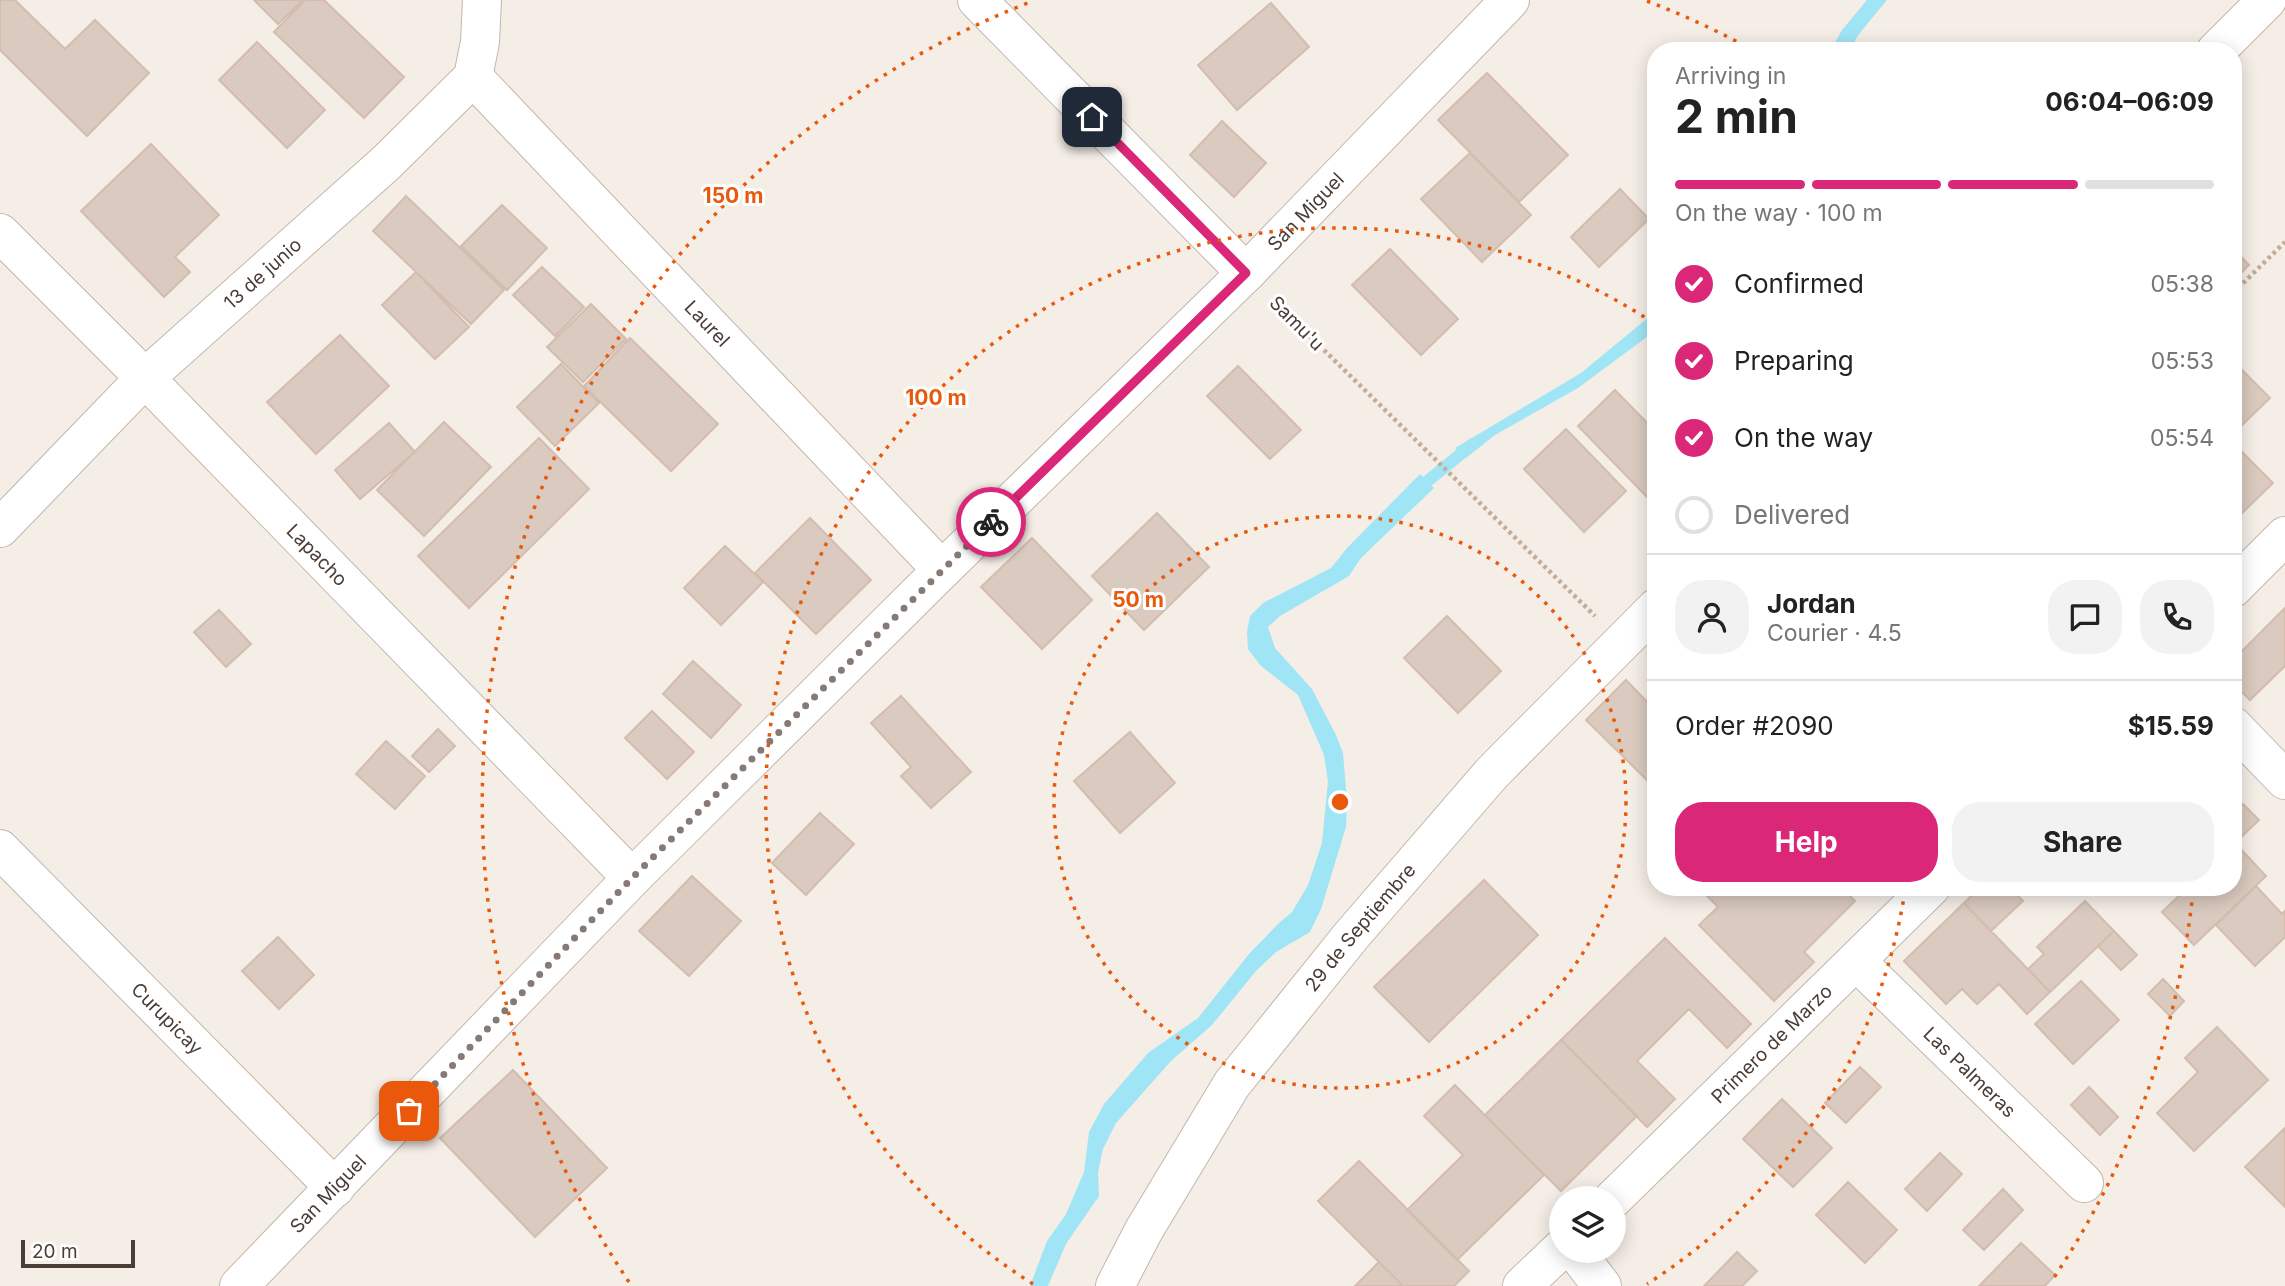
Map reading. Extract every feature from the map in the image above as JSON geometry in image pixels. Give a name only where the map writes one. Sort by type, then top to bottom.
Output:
[{"type":"street","points":[[473,77],[480,42],[482,0]]},
{"type":"street","points":[[976,0],[1246,273]]},
{"type":"street","name":"San Miguel","points":[[239,1286],[632,878],[1246,273],[1510,0]]},
{"type":"street","points":[[2225,42],[2267,0]]},
{"type":"street","name":"13 de junio","points":[[0,528],[145,378],[386,163],[473,77]]},
{"type":"street","name":"Laurel","points":[[473,77],[942,570]]},
{"type":"street","name":"Lapacho","points":[[0,233],[632,878]]},
{"type":"street","points":[[2242,579],[2285,536]]},
{"type":"street","name":"29 de Septiembre","points":[[1115,1286],[1144,1230],[1232,1084],[1351,936],[1492,773],[1647,617]]},
{"type":"street","points":[[2242,735],[2285,780]]},
{"type":"street","name":"Curupicay","points":[[0,849],[335,1188]]},
{"type":"street","name":"Primero de Marzo","points":[[1626,1186],[1922,896]]},
{"type":"street","name":"Las Palmeras","points":[[1857,961],[2084,1183]]},
{"type":"street","points":[[1522,1286],[1549,1260]]},
{"type":"street","points":[[1584,1263],[1602,1286]]},
{"type":"path","points":[[2242,284],[2285,242]]},
{"type":"path","name":"Samu'u","points":[[1246,273],[1622,642]]},
{"type":"water","points":[[1867,0],[1887,0],[1854,42],[1835,42]]},
{"type":"water","points":[[1647,319],[1647,337],[1578,388],[1495,435],[1466,458],[1455,448],[1581,373]]},
{"type":"water","points":[[1420,474],[1434,488],[1361,558],[1349,576],[1280,616],[1268,627],[1275,648],[1312,689],[1343,753],[1346,827],[1321,909],[1310,932],[1276,952],[1256,971],[1212,1025],[1171,1061],[1116,1123],[1103,1149],[1098,1172],[1099,1196],[1066,1244],[1048,1286],[1030,1286],[1047,1241],[1066,1214],[1084,1172],[1089,1132],[1104,1104],[1148,1053],[1198,1018],[1249,954],[1292,912],[1308,885],[1322,843],[1328,781],[1324,755],[1298,695],[1260,665],[1248,649],[1250,616],[1263,603],[1331,568],[1347,548]]},
{"type":"building","points":[[0,0],[15,0],[65,49],[95,20],[149,73],[87,136],[0,50]]},
{"type":"building","points":[[254,0],[303,0],[278,24]]},
{"type":"building","points":[[305,0],[324,0],[404,77],[364,118],[274,32]]},
{"type":"building","points":[[1271,3],[1309,47],[1237,110],[1198,65]]},
{"type":"building","points":[[257,42],[325,110],[287,148],[219,80]]},
{"type":"building","points":[[1487,73],[1568,155],[1519,202],[1438,120]]},
{"type":"building","points":[[1222,121],[1266,163],[1234,197],[1190,155]]},
{"type":"building","points":[[151,144],[219,215],[175,257],[190,272],[164,297],[81,211]]},
{"type":"building","points":[[1470,153],[1531,215],[1482,262],[1421,199]]},
{"type":"building","points":[[1620,189],[1647,217],[1647,221],[1599,267],[1571,237]]},
{"type":"building","points":[[406,196],[504,290],[471,324],[373,231]]},
{"type":"building","points":[[502,205],[547,248],[507,290],[461,246]]},
{"type":"building","points":[[1390,249],[1458,319],[1421,355],[1352,285]]},
{"type":"building","points":[[2242,258],[2249,265],[2242,272]]},
{"type":"building","points":[[542,267],[584,307],[555,336],[513,295]]},
{"type":"building","points":[[416,272],[469,327],[435,359],[382,305]]},
{"type":"building","points":[[591,304],[626,339],[583,382],[547,347]]},
{"type":"building","points":[[340,335],[389,386],[316,454],[267,402]]},
{"type":"building","points":[[630,338],[718,424],[671,471],[584,386]]},
{"type":"building","points":[[561,364],[599,403],[555,446],[517,407]]},
{"type":"building","points":[[1238,366],[1301,430],[1270,459],[1207,396]]},
{"type":"building","points":[[2242,370],[2270,398],[2242,425]]},
{"type":"building","points":[[1615,390],[1647,423],[1647,497],[1578,426]]},
{"type":"building","points":[[444,422],[491,467],[424,536],[377,490]]},
{"type":"building","points":[[389,423],[415,452],[360,499],[335,470]]},
{"type":"building","points":[[1566,429],[1626,491],[1584,532],[1524,469]]},
{"type":"building","points":[[539,438],[589,489],[469,608],[418,556]]},
{"type":"building","points":[[2242,452],[2273,483],[2242,513]]},
{"type":"building","points":[[1157,513],[1209,567],[1144,630],[1092,576]]},
{"type":"building","points":[[810,518],[871,580],[816,634],[755,573]]},
{"type":"building","points":[[1032,538],[1092,600],[1042,649],[981,587]]},
{"type":"building","points":[[725,546],[763,582],[721,625],[684,588]]},
{"type":"building","points":[[2285,608],[2285,666],[2250,700],[2242,692],[2242,651]]},
{"type":"building","points":[[219,610],[251,644],[226,667],[194,632]]},
{"type":"building","points":[[1447,616],[1501,671],[1458,713],[1404,658]]},
{"type":"building","points":[[693,661],[741,705],[711,738],[663,694]]},
{"type":"building","points":[[1626,680],[1647,702],[1647,780],[1586,720]]},
{"type":"building","points":[[901,696],[971,772],[931,808],[901,776],[911,767],[871,723]]},
{"type":"building","points":[[652,711],[694,752],[667,779],[625,738]]},
{"type":"building","points":[[438,729],[455,746],[429,772],[412,756]]},
{"type":"building","points":[[1130,732],[1175,783],[1120,833],[1074,781]]},
{"type":"building","points":[[386,741],[425,776],[395,809],[356,774]]},
{"type":"building","points":[[2242,805],[2259,820],[2242,836]]},
{"type":"building","points":[[820,813],[854,844],[806,895],[772,863]]},
{"type":"building","points":[[2242,850],[2266,876],[2194,945],[2162,912],[2179,896],[2242,896]]},
{"type":"building","points":[[692,876],[741,921],[689,976],[639,931]]},
{"type":"building","points":[[1484,880],[1538,935],[1429,1042],[1374,987]]},
{"type":"building","points":[[2256,886],[2282,914],[2285,911],[2285,937],[2255,966],[2216,925]]},
{"type":"building","points":[[1707,896],[1850,896],[1855,901],[1804,952],[1814,962],[1774,1001],[1699,925],[1718,907]]},
{"type":"building","points":[[1971,896],[2018,896],[2023,901],[1991,931],[1964,903]]},
{"type":"building","points":[[2085,901],[2114,931],[2050,992],[2028,969],[2044,954],[2037,947]]},
{"type":"building","points":[[1964,903],[2050,992],[2027,1014],[1999,984],[1977,1004],[1962,989],[1946,1004],[1904,961]]},
{"type":"building","points":[[2114,931],[2137,955],[2121,970],[2098,946]]},
{"type":"building","points":[[278,937],[314,975],[279,1009],[242,971]]},
{"type":"building","points":[[1665,938],[1751,1024],[1727,1048],[1689,1009],[1637,1061],[1675,1099],[1647,1127],[1561,1040]]},
{"type":"building","points":[[2163,979],[2184,1001],[2170,1016],[2148,994]]},
{"type":"building","points":[[2081,981],[2119,1020],[2073,1064],[2035,1024]]},
{"type":"building","points":[[2217,1027],[2268,1080],[2194,1151],[2157,1113],[2198,1072],[2185,1058]]},
{"type":"building","points":[[1561,1040],[1637,1116],[1566,1186],[1556,1186],[1485,1115]]},
{"type":"building","points":[[1860,1067],[1881,1087],[1846,1123],[1825,1103]]},
{"type":"building","points":[[513,1070],[607,1168],[535,1237],[440,1138]]},
{"type":"building","points":[[1455,1085],[1544,1175],[1457,1260],[1407,1210],[1463,1155],[1424,1116]]},
{"type":"building","points":[[2089,1087],[2118,1117],[2100,1135],[2071,1105]]},
{"type":"building","points":[[1782,1099],[1832,1148],[1793,1187],[1743,1139]]},
{"type":"building","points":[[2285,1128],[2285,1207],[2245,1167]]},
{"type":"building","points":[[1940,1153],[1962,1174],[1927,1211],[1905,1189]]},
{"type":"building","points":[[1359,1161],[1469,1271],[1454,1286],[1403,1286],[1318,1201]]},
{"type":"building","points":[[1848,1182],[1897,1230],[1865,1263],[1816,1215]]},
{"type":"building","points":[[2003,1189],[2023,1210],[1984,1250],[1963,1230]]},
{"type":"building","points":[[2021,1243],[2055,1275],[2045,1286],[1979,1286]]},
{"type":"building","points":[[1737,1252],[1757,1271],[1742,1286],[1704,1286]]},
{"type":"building","points":[[1379,1262],[1403,1286],[1355,1286]]},
{"type":"waterway","points":[[1414,492],[1473,444]]},
{"type":"way so far","points":[[409,1111],[632,878],[991,522]]},
{"type":"route","points":[[991,522],[1246,273],[1092,117]]}]
